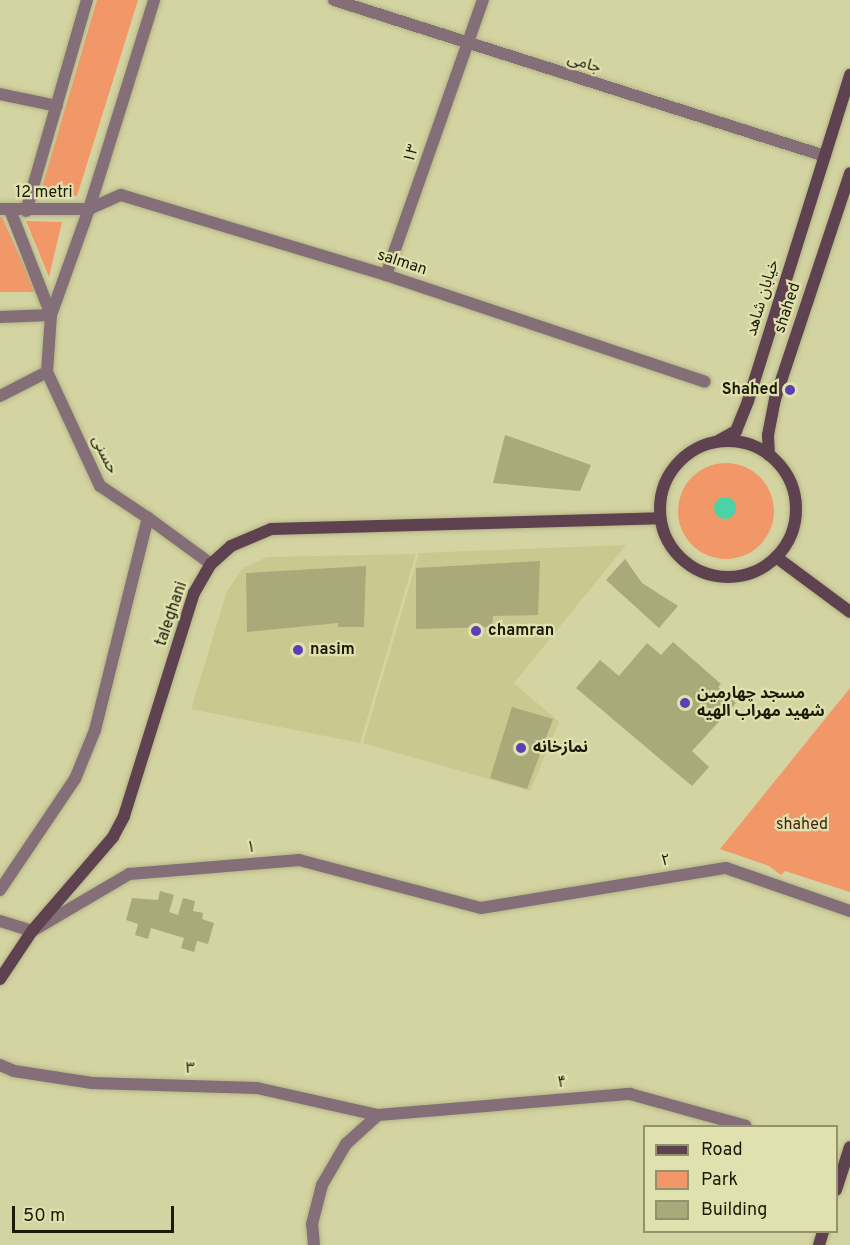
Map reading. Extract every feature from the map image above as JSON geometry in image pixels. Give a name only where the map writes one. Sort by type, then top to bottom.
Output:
[{"type":"main road","points":[[825,156],[850,75]]},
{"type":"main road","name":"خیابان شاهد","points":[[718,441],[736,430],[748,401],[825,156]]},
{"type":"main road","name":"shahed","points":[[769,455],[768,435],[775,399],[850,173]]},
{"type":"main road","points":[[718,441],[754,446],[769,455],[790,481],[796,513],[790,537],[776,558],[747,574],[714,576],[684,561],[672,549],[660,518],[662,492],[673,468],[686,455],[718,441]]},
{"type":"main road","name":"taleghani","points":[[0,979],[33,932],[113,837],[124,816],[194,593],[211,564],[231,546],[271,529],[660,518]]},
{"type":"main road","points":[[776,558],[850,612]]},
{"type":"main road","points":[[838,1186],[846,1152]]},
{"type":"street","points":[[26,211],[87,0]]},
{"type":"street","name":"حسنی","points":[[154,0],[89,209],[51,315],[47,372],[100,486],[211,564]]},
{"type":"street","name":"جامی","points":[[334,0],[469,45],[825,156]]},
{"type":"street","name":"۱۳","points":[[387,275],[483,0]]},
{"type":"street","points":[[0,94],[57,106]]},
{"type":"street","name":"salman","points":[[89,209],[121,195],[387,275],[705,382]]},
{"type":"street","name":"12 metri","points":[[5,210],[89,209]]},
{"type":"street","points":[[0,317],[51,315],[5,210]]},
{"type":"street","points":[[0,396],[47,372]]},
{"type":"street","points":[[0,890],[75,779],[95,730],[148,518]]},
{"type":"street","name":"۱","points":[[33,932],[129,874],[299,860],[481,908]]},
{"type":"street","name":"۲","points":[[481,908],[726,868],[850,911]]},
{"type":"street","points":[[0,921],[33,932]]},
{"type":"street","name":"۳","points":[[0,1065],[14,1071],[92,1083],[257,1088],[378,1115]]},
{"type":"street","name":"۴","points":[[378,1115],[630,1094],[742,1125]]},
{"type":"street","points":[[314,1245],[312,1224],[322,1185],[346,1144],[378,1115]]},
{"type":"shaded area","points":[[725,497],[733,500],[736,508],[733,516],[725,519],[717,516],[714,508],[717,500]]},
{"type":"shaded area","name":"chamran","points":[[626,545],[514,683],[559,722],[530,791],[363,743],[419,553]]},
{"type":"shaded area","name":"nasim","points":[[416,554],[360,743],[191,709],[227,591],[242,569],[267,557]]},
{"type":"green space","points":[[97,0],[138,0],[77,196],[40,194]]},
{"type":"green space","points":[[0,217],[2,217],[36,292],[0,292]]},
{"type":"green space","points":[[26,221],[62,222],[49,277]]},
{"type":"green space","points":[[726,463],[744,466],[760,477],[771,493],[774,511],[771,529],[760,545],[744,556],[726,559],[708,556],[692,545],[681,529],[678,511],[681,493],[692,477],[708,466]]},
{"type":"green space","name":"shahed","points":[[850,688],[850,892],[785,871],[781,875],[769,866],[720,849]]},
{"type":"building","points":[[505,435],[591,465],[580,491],[493,483]]},
{"type":"building","points":[[625,559],[642,583],[678,606],[659,628],[606,580]]},
{"type":"building","name":"chamran","points":[[540,561],[538,615],[493,616],[492,627],[416,629],[416,568]]},
{"type":"building","name":"nasim","points":[[366,566],[364,627],[338,627],[338,623],[247,632],[246,573]]},
{"type":"building","points":[[673,642],[721,684],[718,687],[736,703],[692,751],[709,767],[692,786],[576,688],[600,660],[619,676],[647,643],[661,655]]},
{"type":"building","name":"نمازخانه","points":[[512,707],[553,719],[527,789],[490,778]]},
{"type":"building","points":[[160,891],[174,895],[169,912],[178,915],[183,898],[195,901],[193,911],[203,913],[202,919],[214,923],[208,944],[197,941],[194,952],[181,948],[184,938],[151,928],[148,939],[135,935],[138,924],[126,920],[132,898],[158,900]]},
{"type":"place","name":"Shahed","points":[[790,390]]},
{"type":"place","name":"chamran","points":[[476,631]]},
{"type":"place","name":"nasim","points":[[298,650]]},
{"type":"place","name":"مسجد چهارمین شهید مهراب الهیه","points":[[685,703]]},
{"type":"place","name":"نمازخانه","points":[[521,748]]}]
